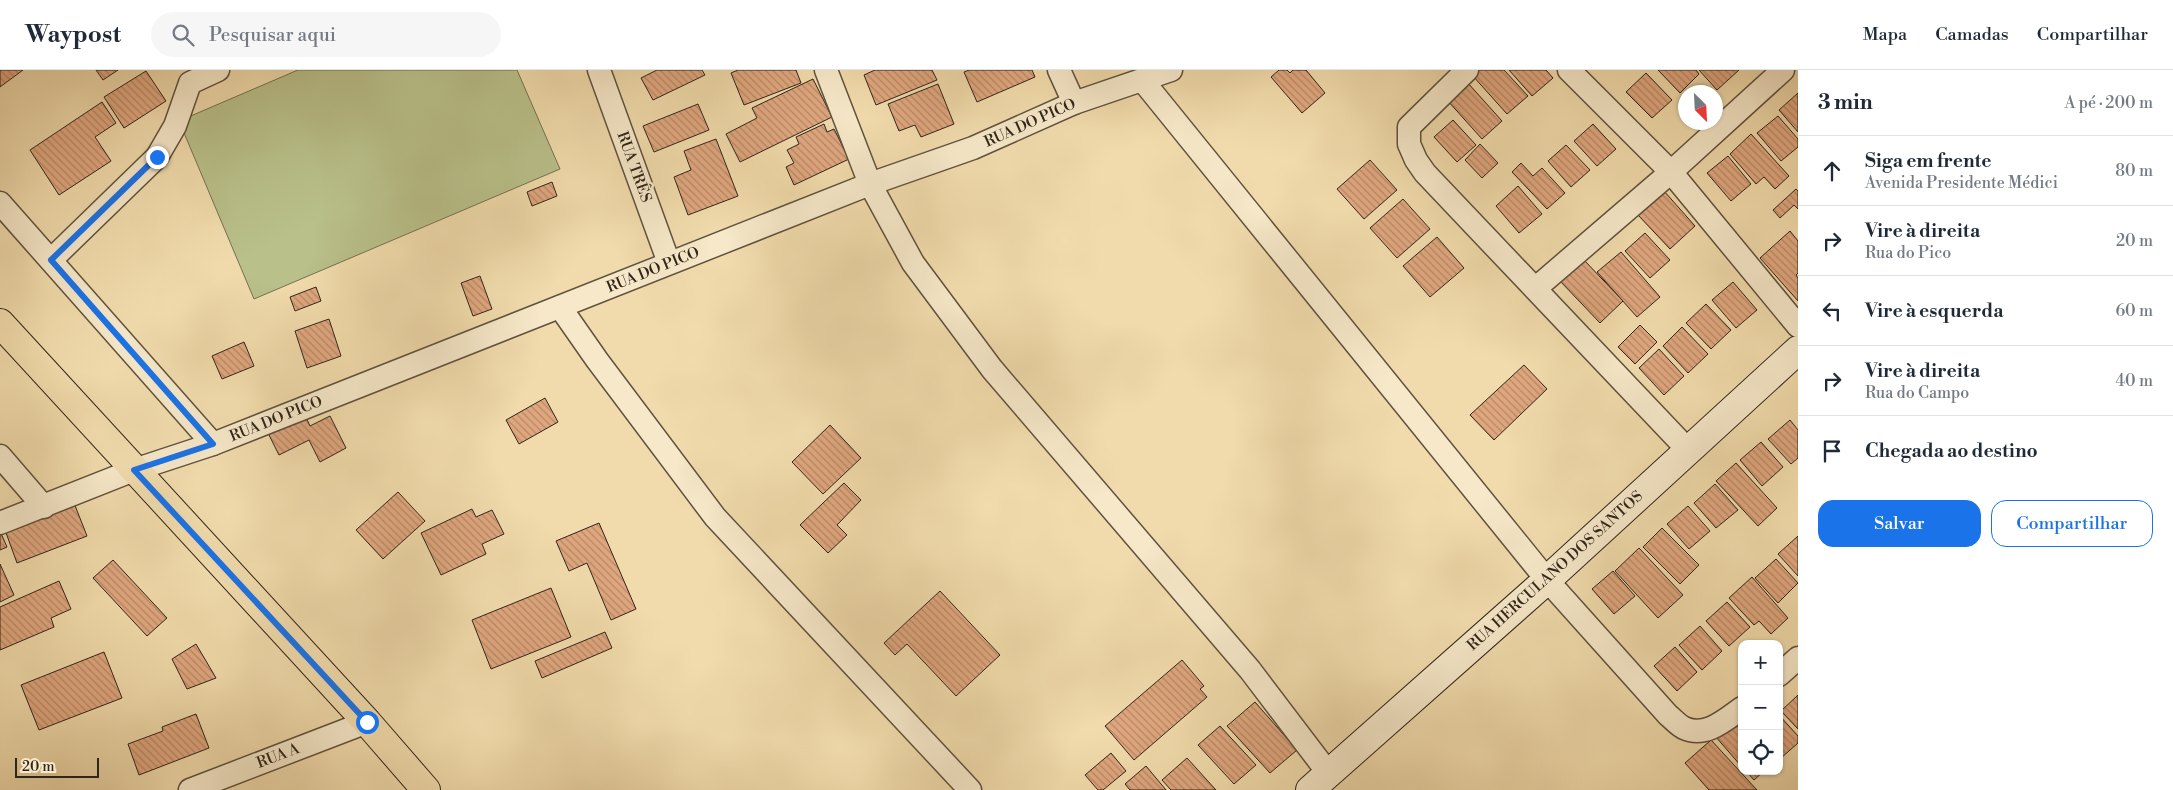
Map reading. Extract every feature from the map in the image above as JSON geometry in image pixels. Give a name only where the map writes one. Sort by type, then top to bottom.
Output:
[{"type":"main road","points":[[0,323],[367,722],[426,790]]},
{"type":"street","points":[[51,260],[157,157],[175,126],[185,76],[218,70]]},
{"type":"street","name":"RUA TRÊS","points":[[599,70],[669,263]]},
{"type":"street","points":[[826,70],[870,184],[913,263],[992,369],[1250,670],[1319,782]]},
{"type":"street","points":[[1059,70],[1074,103]]},
{"type":"street","name":"RUA DO PICO","points":[[0,523],[134,470],[213,444],[870,184],[973,148],[1074,103],[1171,70]]},
{"type":"street","points":[[1467,70],[1409,127],[1409,144],[1416,160],[1425,173],[1688,450]]},
{"type":"street","points":[[1569,70],[1671,172],[1798,326]]},
{"type":"street","points":[[1536,288],[1671,172],[1783,70]]},
{"type":"street","points":[[1143,81],[1547,580],[1668,715],[1684,728],[1700,730],[1715,727],[1738,711]]},
{"type":"street","points":[[0,203],[213,444]]},
{"type":"street","points":[[560,307],[597,360],[715,517],[970,790]]},
{"type":"street","name":"RUA HERCULANO DOS SANTOS","points":[[1319,782],[1547,580],[1798,350]]},
{"type":"street","points":[[0,456],[44,506]]},
{"type":"street","points":[[1783,671],[1798,658]]},
{"type":"street","name":"RUA A","points":[[190,790],[367,722]]},
{"type":"green space","points":[[298,70],[517,70],[560,169],[254,299],[179,121]]},
{"type":"building","points":[[0,70],[23,70],[0,87]]},
{"type":"building","points":[[96,70],[118,70],[103,80]]},
{"type":"building","points":[[657,70],[702,70],[705,75],[653,100],[641,78]]},
{"type":"building","points":[[738,70],[796,70],[801,83],[744,105],[731,73]]},
{"type":"building","points":[[875,70],[932,70],[937,80],[876,105],[864,75]]},
{"type":"building","points":[[969,70],[1032,70],[1035,77],[977,102],[964,72]]},
{"type":"building","points":[[1279,70],[1287,70],[1290,73],[1293,70],[1306,70],[1325,93],[1302,113],[1271,77]]},
{"type":"building","points":[[1478,70],[1504,70],[1528,96],[1507,114],[1472,75]]},
{"type":"building","points":[[1509,70],[1546,70],[1553,78],[1532,96]]},
{"type":"building","points":[[1658,70],[1696,70],[1699,74],[1688,85],[1678,85],[1678,91]]},
{"type":"building","points":[[1699,70],[1739,70],[1722,85],[1712,85]]},
{"type":"building","points":[[146,71],[166,101],[124,128],[104,97]]},
{"type":"building","points":[[1646,73],[1672,100],[1652,118],[1626,92]]},
{"type":"building","points":[[813,79],[832,117],[740,162],[726,134],[757,118],[752,108]]},
{"type":"building","points":[[1467,82],[1502,121],[1482,139],[1447,100]]},
{"type":"building","points":[[938,84],[954,124],[921,137],[915,125],[899,131],[888,104]]},
{"type":"building","points":[[1798,93],[1798,132],[1779,110]]},
{"type":"building","points":[[102,102],[116,123],[95,137],[111,161],[59,195],[30,150]]},
{"type":"building","points":[[698,104],[709,130],[654,152],[643,126]]},
{"type":"building","points":[[1778,116],[1798,139],[1798,147],[1781,161],[1757,133]]},
{"type":"building","points":[[1453,120],[1476,145],[1457,162],[1434,137]]},
{"type":"building","points":[[824,124],[827,132],[834,129],[849,159],[794,185],[786,167],[794,163],[787,150],[799,144],[796,137]]},
{"type":"building","points":[[1593,124],[1616,149],[1597,166],[1574,141]]},
{"type":"building","points":[[1751,134],[1789,176],[1775,189],[1764,177],[1756,184],[1730,154]]},
{"type":"building","points":[[716,139],[738,196],[688,215],[674,177],[691,170],[684,151]]},
{"type":"building","points":[[1480,144],[1498,163],[1482,178],[1465,160]]},
{"type":"building","points":[[1566,145],[1590,170],[1571,187],[1548,161]]},
{"type":"building","points":[[1728,156],[1751,184],[1731,201],[1707,173]]},
{"type":"building","points":[[1370,160],[1397,190],[1364,219],[1337,189]]},
{"type":"building","points":[[1521,163],[1533,176],[1542,168],[1565,193],[1547,209],[1512,172]]},
{"type":"building","points":[[552,182],[557,196],[532,206],[527,192]]},
{"type":"building","points":[[1518,186],[1542,214],[1519,233],[1496,206]]},
{"type":"building","points":[[1796,189],[1798,191],[1798,209],[1794,205],[1780,218],[1773,210]]},
{"type":"building","points":[[1664,191],[1695,226],[1670,249],[1638,215]]},
{"type":"building","points":[[1403,199],[1430,229],[1397,258],[1370,228]]},
{"type":"building","points":[[1790,231],[1798,241],[1798,273],[1796,275],[1798,278],[1798,301],[1760,258]]},
{"type":"building","points":[[1645,233],[1670,260],[1650,278],[1625,251]]},
{"type":"building","points":[[1437,237],[1464,268],[1430,297],[1403,266]]},
{"type":"building","points":[[1621,252],[1660,297],[1637,317],[1597,272]]},
{"type":"building","points":[[1583,259],[1623,301],[1600,323],[1560,281]]},
{"type":"building","points":[[480,276],[492,309],[473,316],[461,283]]},
{"type":"building","points":[[1733,282],[1757,310],[1736,328],[1712,300]]},
{"type":"building","points":[[316,287],[321,301],[295,311],[290,297]]},
{"type":"building","points":[[1706,304],[1731,330],[1711,349],[1686,323]]},
{"type":"building","points":[[329,319],[341,356],[307,368],[295,331]]},
{"type":"building","points":[[1640,325],[1657,342],[1635,364],[1618,347]]},
{"type":"building","points":[[1682,327],[1708,354],[1688,373],[1663,346]]},
{"type":"building","points":[[244,342],[254,366],[222,379],[212,356]]},
{"type":"building","points":[[1659,349],[1684,376],[1664,395],[1639,368]]},
{"type":"building","points":[[1524,365],[1547,389],[1494,440],[1470,415]]},
{"type":"building","points":[[545,398],[558,422],[519,444],[506,420]]},
{"type":"building","points":[[304,413],[310,426],[330,416],[346,448],[320,462],[309,440],[279,455],[267,431]]},
{"type":"building","points":[[1790,420],[1798,430],[1798,458],[1791,464],[1768,439]]},
{"type":"building","points":[[830,425],[861,458],[823,494],[792,462]]},
{"type":"building","points":[[1761,442],[1783,467],[1762,486],[1740,460]]},
{"type":"building","points":[[1736,463],[1777,508],[1758,526],[1716,481]]},
{"type":"building","points":[[844,483],[861,500],[837,525],[847,535],[828,553],[800,525]]},
{"type":"building","points":[[1715,484],[1738,510],[1716,528],[1694,503]]},
{"type":"building","points":[[398,492],[425,521],[383,559],[356,530]]},
{"type":"building","points":[[74,503],[87,536],[17,563],[5,530]]},
{"type":"building","points":[[1688,506],[1710,531],[1689,549],[1667,524]]},
{"type":"building","points":[[472,509],[476,517],[492,510],[504,534],[482,544],[486,554],[441,575],[421,533]]},
{"type":"building","points":[[599,523],[636,609],[611,620],[587,563],[569,571],[556,541]]},
{"type":"building","points":[[1662,528],[1699,565],[1680,584],[1643,547]]},
{"type":"building","points":[[0,531],[7,547],[0,550]]},
{"type":"building","points":[[1798,536],[1798,576],[1778,554]]},
{"type":"building","points":[[1639,548],[1683,595],[1658,618],[1615,571]]},
{"type":"building","points":[[1776,559],[1798,583],[1778,603],[1755,578]]},
{"type":"building","points":[[113,560],[167,618],[147,636],[93,578]]},
{"type":"building","points":[[0,564],[14,595],[0,602]]},
{"type":"building","points":[[1613,571],[1635,596],[1614,614],[1592,589]]},
{"type":"building","points":[[1752,577],[1788,618],[1771,634],[1759,621],[1754,625],[1729,598]]},
{"type":"building","points":[[59,581],[71,609],[51,618],[54,627],[0,650],[0,607]]},
{"type":"building","points":[[551,588],[571,637],[491,669],[472,620]]},
{"type":"building","points":[[940,591],[1000,655],[956,696],[907,644],[895,655],[884,643]]},
{"type":"building","points":[[1727,602],[1750,627],[1729,646],[1706,621]]},
{"type":"building","points":[[1700,626],[1722,651],[1702,670],[1679,645]]},
{"type":"building","points":[[605,632],[612,648],[542,678],[535,661]]},
{"type":"building","points":[[196,644],[216,678],[187,689],[172,659]]},
{"type":"building","points":[[1675,647],[1697,672],[1677,691],[1654,666]]},
{"type":"building","points":[[104,652],[122,698],[39,730],[21,685]]},
{"type":"building","points":[[1182,660],[1204,686],[1200,689],[1207,697],[1134,760],[1105,726]]},
{"type":"building","points":[[1798,695],[1798,729],[1783,713],[1783,709]]},
{"type":"building","points":[[1255,702],[1297,750],[1270,773],[1227,726]]},
{"type":"building","points":[[196,714],[209,748],[139,775],[128,744],[163,731],[162,727]]},
{"type":"building","points":[[1783,719],[1798,736],[1798,743],[1783,756]]},
{"type":"building","points":[[1738,723],[1738,762],[1715,736]]},
{"type":"building","points":[[1220,726],[1256,765],[1234,784],[1198,745]]},
{"type":"building","points":[[1711,740],[1738,769],[1738,775],[1743,775],[1757,790],[1709,790],[1685,763]]},
{"type":"building","points":[[1111,753],[1126,771],[1103,790],[1098,790],[1085,775]]},
{"type":"building","points":[[1187,758],[1216,790],[1171,790],[1162,780]]},
{"type":"building","points":[[1146,766],[1166,790],[1130,790],[1125,784]]},
{"type":"building","points":[[1750,775],[1760,775],[1754,780]]},
{"type":"route","points":[[157,157],[51,260],[213,444],[134,470],[367,722]]}]
